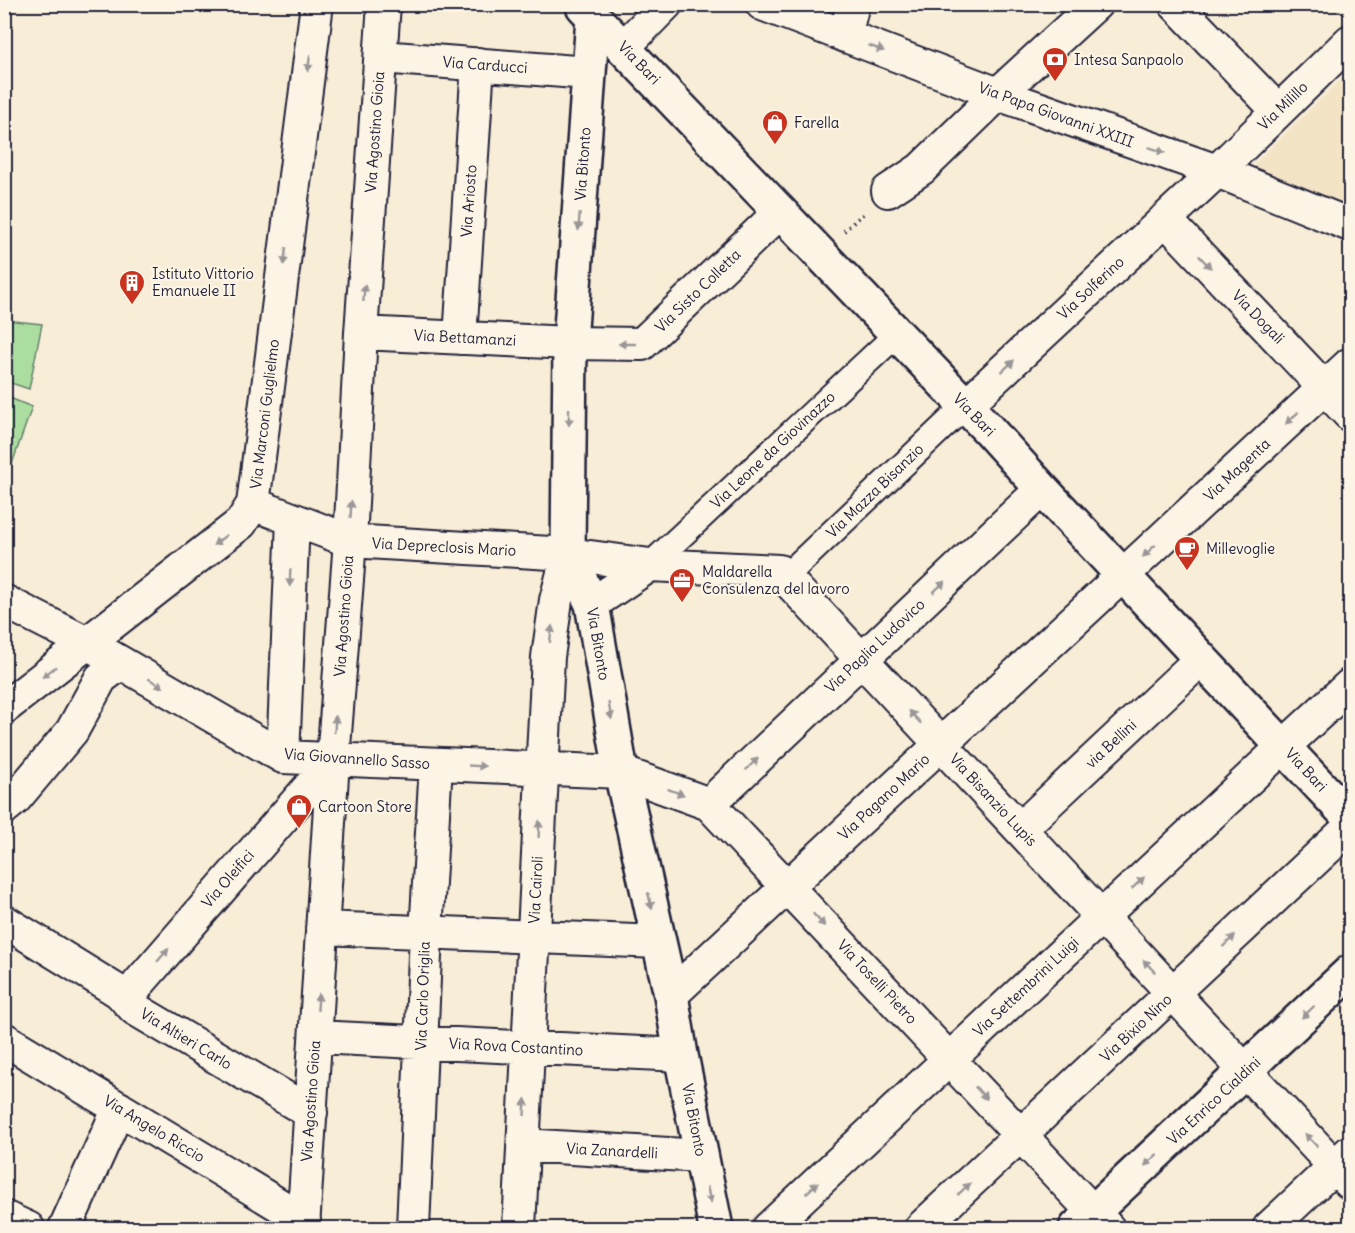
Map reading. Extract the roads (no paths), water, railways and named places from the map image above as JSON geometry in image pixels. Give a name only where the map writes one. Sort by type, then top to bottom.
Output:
[{"type":"main road","name":"Via Bari","points":[[588,11],[965,406],[1350,818]]},
{"type":"main road","name":"Via Bitonto","points":[[588,11],[590,73],[570,343],[568,554],[592,604],[621,772],[671,995],[716,1228]]},
{"type":"main road","name":"Via Enrico Cialdini","points":[[1093,1223],[1246,1071],[1350,972]]},
{"type":"street","name":"Via Marconi Guglielmo","points":[[4,708],[241,523],[254,504],[317,4]]},
{"type":"street","name":"Via Agostino Gioia","points":[[304,1224],[384,4]]},
{"type":"street","points":[[624,47],[666,4]]},
{"type":"street","name":"Via Papa Giovanni XXIII","points":[[762,4],[998,94],[1217,171],[1350,225]]},
{"type":"street","points":[[845,36],[853,4]]},
{"type":"street","points":[[888,191],[921,169],[1096,4]]},
{"type":"street","points":[[1175,4],[1278,111]]},
{"type":"street","name":"Via Milillo","points":[[1217,171],[1350,41]]},
{"type":"street","name":"Via Carducci","points":[[381,57],[590,73]]},
{"type":"street","name":"Via Ariosto","points":[[460,338],[478,64]]},
{"type":"street","name":"Via Solferino","points":[[965,406],[1217,171]]},
{"type":"street","name":"Via Sisto Colletta","points":[[570,343],[642,344],[779,213]]},
{"type":"street","name":"Via Dogali","points":[[1165,219],[1350,415]]},
{"type":"street","name":"Via Bettamanzi","points":[[361,333],[570,343]]},
{"type":"street","name":"Via Leone da Giovinazzo","points":[[650,565],[897,334]]},
{"type":"street","name":"Via Magenta","points":[[1123,575],[1350,364]]},
{"type":"street","name":"Via Mazza Bisanzio","points":[[785,577],[965,406]]},
{"type":"street","name":"Via Paglia Ludovico","points":[[709,804],[1042,489]]},
{"type":"street","name":"Via Depreclosis Mario","points":[[254,504],[350,541],[568,554]]},
{"type":"street","points":[[283,757],[293,520]]},
{"type":"street","points":[[568,554],[650,565],[779,571],[785,577]]},
{"type":"street","name":"Via Cairoli","points":[[519,1228],[548,657],[556,600],[568,554]]},
{"type":"street","points":[[592,604],[650,565]]},
{"type":"street","name":"Via Pagano Mario","points":[[671,995],[1123,575]]},
{"type":"street","name":"Via Bisanzio Lupis","points":[[785,577],[1246,1071],[1345,1167]]},
{"type":"street","name":"Via Giovannello Sasso","points":[[4,601],[87,643],[111,670],[283,757],[621,772]]},
{"type":"street","name":"via Bellini","points":[[1020,829],[1201,659]]},
{"type":"street","points":[[4,808],[15,799],[72,731],[111,670]]},
{"type":"street","name":"Via Settembrini Luigi","points":[[769,1228],[1350,685]]},
{"type":"street","name":"Via Oleifici","points":[[127,1000],[333,760]]},
{"type":"street","name":"Via Carlo Origlia","points":[[413,1228],[436,764]]},
{"type":"street","name":"Via Toselli Pietro","points":[[621,772],[709,804],[1021,1135],[1093,1223]]},
{"type":"street","name":"Via Bixio Nino","points":[[921,1228],[1350,827]]},
{"type":"street","name":"Via Altieri Carlo","points":[[4,921],[119,992],[135,1010],[311,1113]]},
{"type":"street","points":[[322,928],[659,942]]},
{"type":"street","name":"Via Rova Costantino","points":[[315,1037],[681,1055]]},
{"type":"street","name":"Via Angelo Riccio","points":[[4,1039],[304,1224]]},
{"type":"street","points":[[65,1228],[119,1108]]},
{"type":"street","name":"Via Zanardelli","points":[[523,1145],[701,1156]]},
{"type":"street","points":[[1269,1228],[1345,1167]]},
{"type":"street","points":[[4,1217],[28,1228]]},
{"type":"place","name":"Intesa Sanpaolo","points":[[1055,83]]},
{"type":"place","name":"Farella","points":[[775,146]]},
{"type":"place","name":"Istituto Vittorio Emanuele II","points":[[132,306]]},
{"type":"place","name":"Millevoglie","points":[[1187,572]]},
{"type":"place","name":"Maldarella Consulenza del lavoro","points":[[682,604]]},
{"type":"place","name":"Cartoon Store","points":[[299,830]]}]
